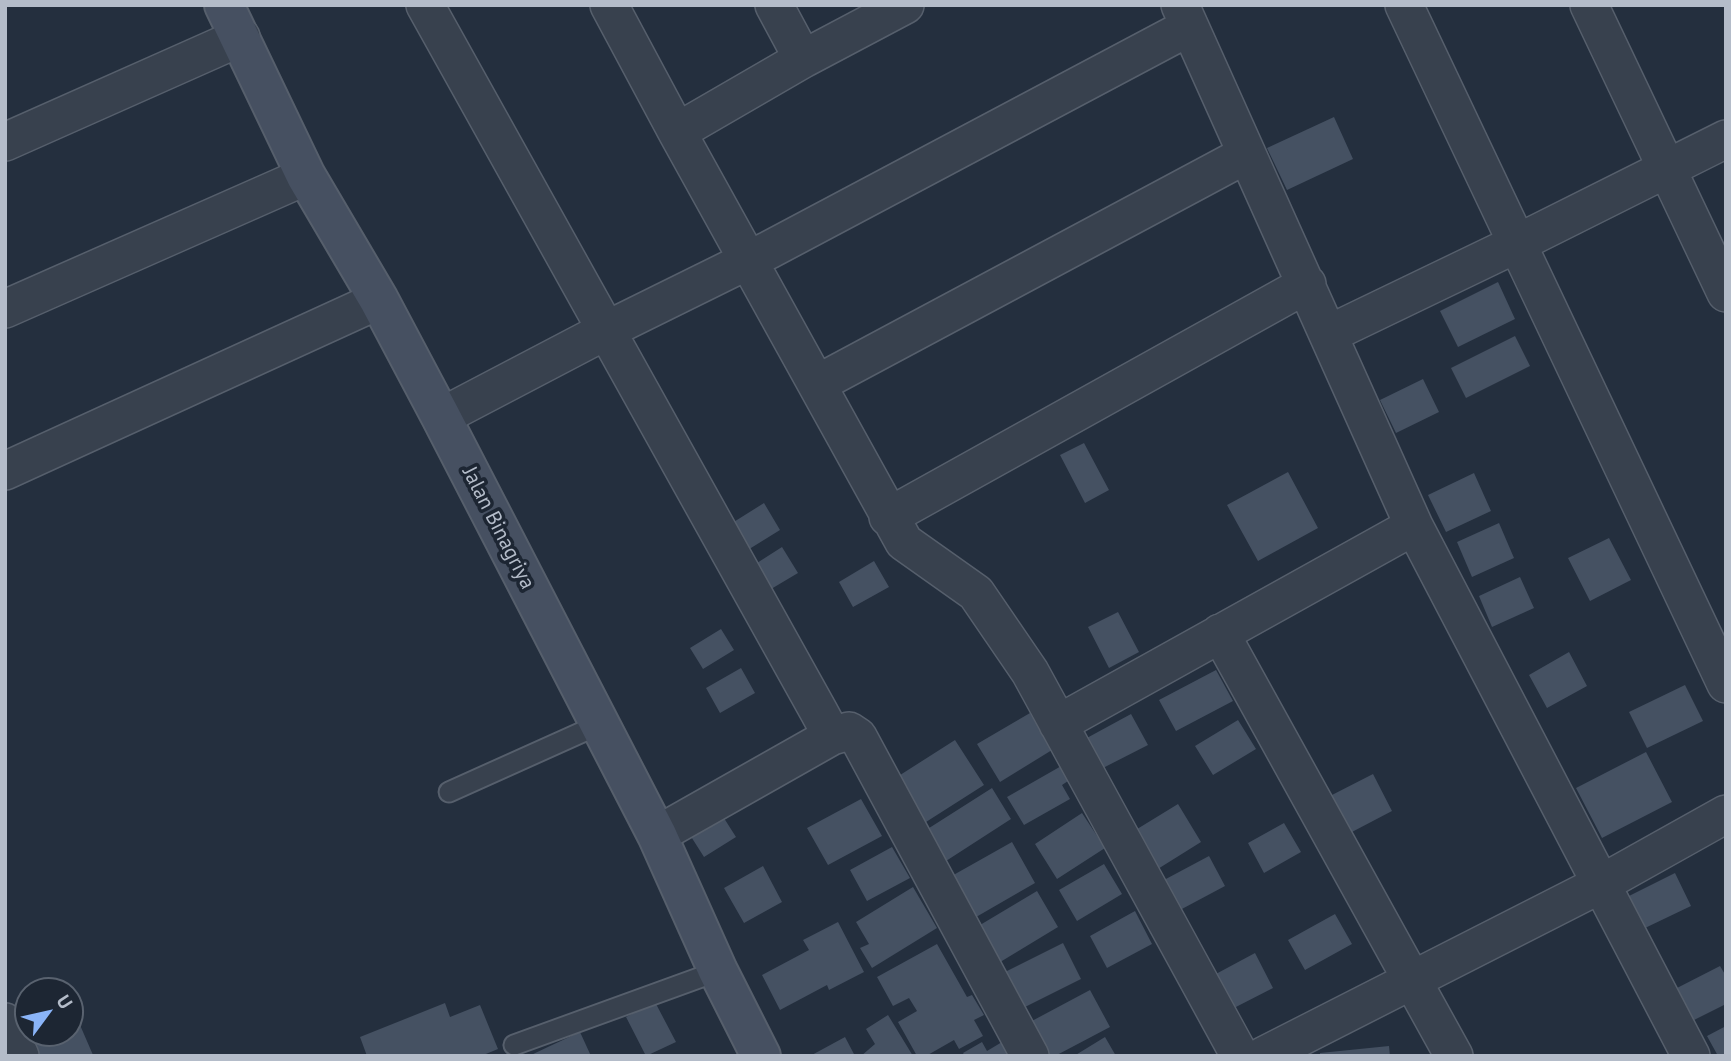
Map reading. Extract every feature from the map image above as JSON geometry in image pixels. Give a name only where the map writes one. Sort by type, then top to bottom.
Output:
[{"type":"street","points":[[425,5],[832,736]]},
{"type":"street","points":[[609,5],[688,127],[924,556],[976,593],[1031,672],[1240,1056]]},
{"type":"street","points":[[774,5],[803,59]]},
{"type":"street","points":[[688,127],[803,59],[905,5]]},
{"type":"street","points":[[1404,5],[1726,684]]},
{"type":"street","points":[[1589,5],[1664,169],[1726,293]]},
{"type":"street","points":[[442,417],[607,330],[758,255],[1184,16],[1414,526],[1691,1056]]},
{"type":"street","points":[[5,142],[232,21]]},
{"type":"street","name":"Jalan Binagriya","points":[[232,21],[306,176],[379,300],[442,417],[598,725],[657,835],[718,971],[761,1056]]},
{"type":"street","points":[[1329,334],[1726,139]]},
{"type":"street","points":[[827,378],[1247,154]]},
{"type":"street","points":[[5,309],[306,176]]},
{"type":"street","points":[[899,510],[1307,284]]},
{"type":"street","points":[[5,471],[379,300]]},
{"type":"street","points":[[1058,724],[1414,526]]},
{"type":"street","points":[[1220,633],[1454,1056]]},
{"type":"street","points":[[657,835],[832,736],[849,731],[858,737],[1030,1056]]},
{"type":"street","points":[[1263,1056],[1600,885],[1726,814]]},
{"type":"street","points":[[5,1022],[20,1056]]},
{"type":"lane","points":[[449,792],[598,725]]},
{"type":"lane","points":[[513,1045],[718,971]]},
{"type":"building","points":[[1334,117],[1353,159],[1287,190],[1267,148]]},
{"type":"building","points":[[1498,282],[1515,319],[1458,347],[1440,311]]},
{"type":"building","points":[[1515,336],[1530,366],[1466,398],[1451,368]]},
{"type":"building","points":[[1423,379],[1439,412],[1396,433],[1380,400]]},
{"type":"building","points":[[1084,443],[1109,490],[1085,503],[1060,455]]},
{"type":"building","points":[[1288,472],[1318,528],[1258,561],[1227,505]]},
{"type":"building","points":[[1474,473],[1491,511],[1446,532],[1428,495]]},
{"type":"building","points":[[764,503],[780,530],[738,556],[721,530]]},
{"type":"building","points":[[1499,523],[1514,558],[1472,577],[1457,542]]},
{"type":"building","points":[[1609,538],[1631,580],[1590,601],[1568,558]]},
{"type":"building","points":[[782,547],[798,573],[761,595],[746,570]]},
{"type":"building","points":[[874,561],[889,587],[853,607],[839,582]]},
{"type":"building","points":[[1520,577],[1534,608],[1492,627],[1479,596]]},
{"type":"building","points":[[1118,612],[1139,652],[1109,668],[1088,627]]},
{"type":"building","points":[[721,629],[734,650],[703,669],[690,648]]},
{"type":"building","points":[[1569,652],[1587,686],[1547,708],[1529,675]]},
{"type":"building","points":[[741,668],[755,693],[720,713],[706,688]]},
{"type":"building","points":[[1216,670],[1233,701],[1176,731],[1159,700]]},
{"type":"building","points":[[1685,685],[1703,721],[1647,748],[1629,712]]},
{"type":"building","points":[[1030,713],[1052,750],[1000,782],[977,744]]},
{"type":"building","points":[[1131,714],[1148,745],[1101,769],[1085,739]]},
{"type":"building","points":[[1238,720],[1256,749],[1213,775],[1195,746]]},
{"type":"building","points":[[955,740],[984,785],[926,822],[897,777]]},
{"type":"building","points":[[1646,752],[1672,802],[1602,838],[1576,788]]},
{"type":"building","points":[[1063,765],[1071,779],[1062,785],[1070,799],[1024,825],[1007,797]]},
{"type":"building","points":[[1373,774],[1392,811],[1350,833],[1330,796]]},
{"type":"building","points":[[992,788],[1011,819],[946,861],[926,830]]},
{"type":"building","points":[[861,799],[882,836],[828,865],[807,828]]},
{"type":"building","points":[[1178,804],[1201,842],[1153,872],[1129,834]]},
{"type":"building","points":[[1082,813],[1105,848],[1057,879],[1035,844]]},
{"type":"building","points":[[722,815],[736,837],[704,857],[690,835]]},
{"type":"building","points":[[1284,823],[1301,852],[1264,873],[1248,843]]},
{"type":"building","points":[[1012,842],[1035,883],[964,924],[941,882]]},
{"type":"building","points":[[892,847],[910,878],[867,901],[850,870]]},
{"type":"building","points":[[1209,856],[1225,886],[1180,910],[1164,880]]},
{"type":"building","points":[[1104,864],[1122,894],[1077,921],[1059,890]]},
{"type":"building","points":[[763,866],[782,902],[744,923],[724,888]]},
{"type":"building","points":[[1675,873],[1691,906],[1645,928],[1629,896]]},
{"type":"building","points":[[913,887],[937,928],[872,968],[860,948],[869,944],[856,922]]},
{"type":"building","points":[[1037,891],[1058,927],[992,967],[970,931]]},
{"type":"building","points":[[1135,911],[1152,944],[1107,968],[1090,936]]},
{"type":"building","points":[[1335,914],[1352,944],[1305,970],[1288,940]]},
{"type":"building","points":[[838,922],[864,972],[829,990],[827,985],[780,1010],[762,975],[809,950],[803,940]]},
{"type":"building","points":[[1063,943],[1081,979],[1021,1009],[1003,973]]},
{"type":"building","points":[[937,944],[967,997],[972,995],[984,1015],[974,1020],[983,1036],[959,1049],[954,1040],[926,1056],[917,1056],[898,1022],[917,1011],[909,998],[893,1006],[877,977]]},
{"type":"building","points":[[1255,953],[1273,988],[1232,1009],[1214,975]]},
{"type":"building","points":[[1720,966],[1726,976],[1726,1004],[1694,1020],[1677,988]]},
{"type":"building","points":[[1090,990],[1110,1027],[1055,1056],[1033,1056],[1030,1022]]},
{"type":"building","points":[[655,1002],[676,1042],[646,1056],[626,1017]]},
{"type":"building","points":[[445,1003],[450,1017],[480,1005],[498,1049],[481,1056],[367,1056],[360,1037]]},
{"type":"building","points":[[888,1015],[913,1056],[861,1056],[875,1044],[866,1029]]},
{"type":"building","points":[[1726,1026],[1726,1056],[1718,1056],[1707,1036]]},
{"type":"building","points":[[580,1032],[591,1056],[529,1056],[550,1046]]},
{"type":"building","points":[[84,1034],[93,1055],[37,1056],[34,1047],[84,1047]]},
{"type":"building","points":[[845,1037],[855,1056],[810,1056]]},
{"type":"building","points":[[1105,1037],[1116,1056],[1074,1056]]},
{"type":"building","points":[[982,1042],[987,1051],[1002,1042],[1010,1056],[965,1056],[963,1053]]},
{"type":"building","points":[[1389,1046],[1390,1056],[1320,1056],[1320,1053]]}]
